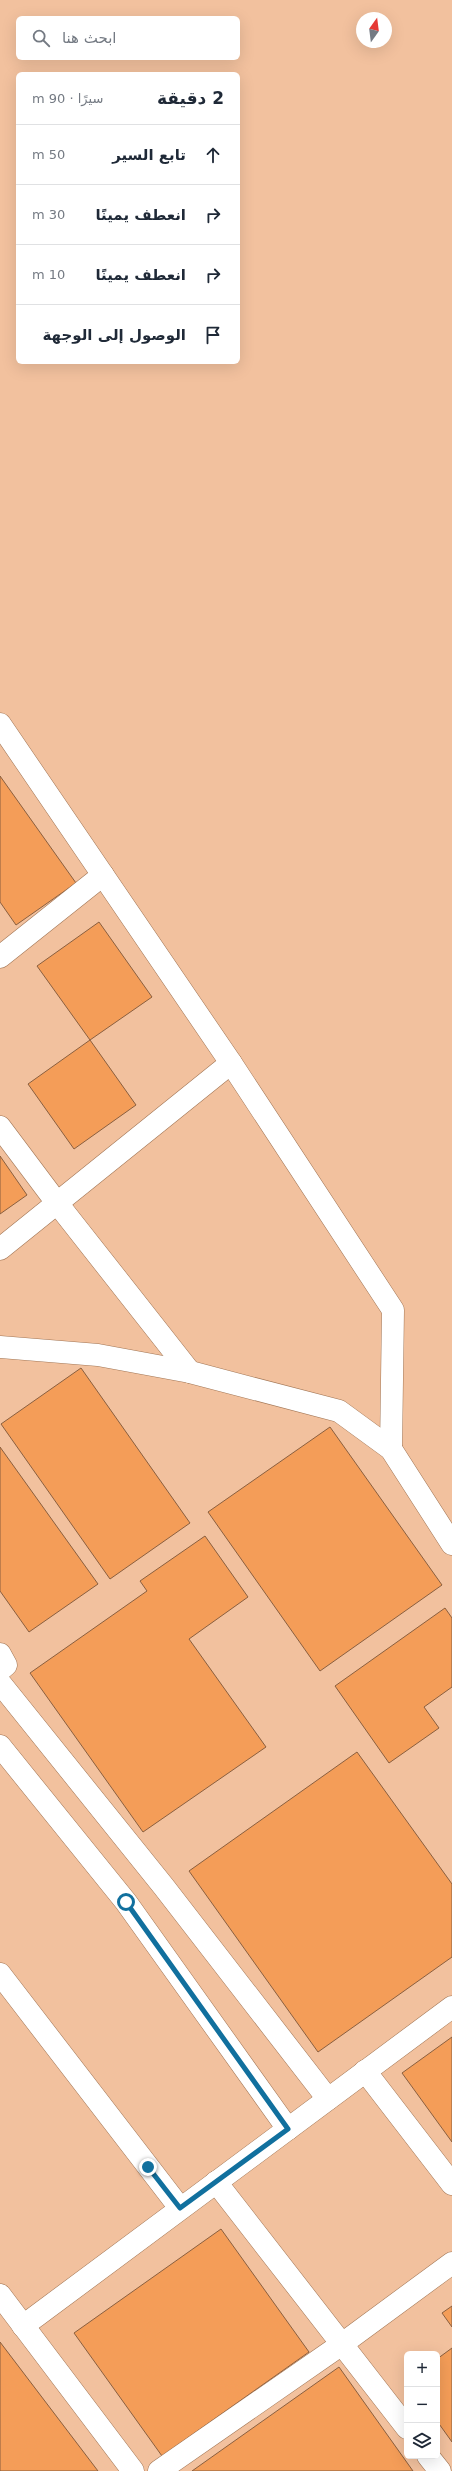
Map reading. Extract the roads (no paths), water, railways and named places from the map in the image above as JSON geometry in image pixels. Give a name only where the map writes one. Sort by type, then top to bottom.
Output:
[{"type":"street","points":[[0,724],[231,1063],[393,1310],[391,1449]]},
{"type":"street","points":[[0,957],[103,875]]},
{"type":"street","points":[[0,1249],[231,1063]]},
{"type":"street","points":[[0,1127],[57,1203],[190,1372]]},
{"type":"street","points":[[0,1347],[98,1355],[190,1372],[339,1411],[391,1449],[452,1544]]},
{"type":"street","points":[[0,1654],[6,1665],[0,1670]]},
{"type":"street","points":[[0,1683],[168,1893],[328,2099]]},
{"type":"street","points":[[0,1746],[126,1902],[288,2129]]},
{"type":"street","points":[[0,1974],[180,2208]]},
{"type":"street","points":[[23,2326],[452,2007]]},
{"type":"street","points":[[365,2072],[452,2184]]},
{"type":"street","points":[[216,2182],[404,2424]]},
{"type":"street","points":[[160,2471],[342,2344],[452,2263]]},
{"type":"street","points":[[0,2295],[133,2471]]},
{"type":"street","points":[[430,2459],[440,2471]]}]
